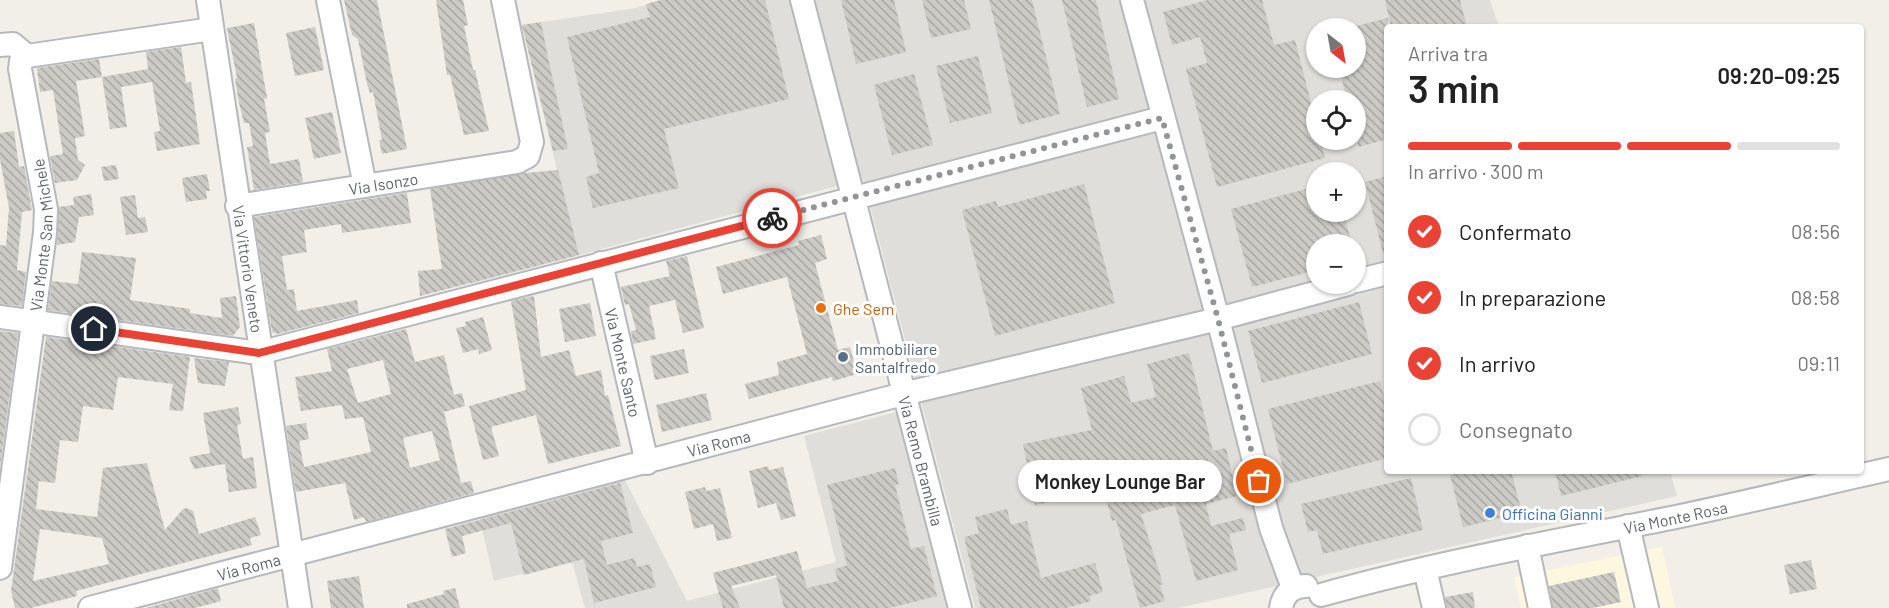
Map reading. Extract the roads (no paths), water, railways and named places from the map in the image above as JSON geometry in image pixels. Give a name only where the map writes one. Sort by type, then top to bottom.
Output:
[{"type":"street","name":"Via Vittorio Veneto","points":[[208,0],[259,353],[300,608]]},
{"type":"street","points":[[328,0],[366,186]]},
{"type":"street","name":"Via Isonzo","points":[[237,206],[518,162],[528,156],[532,142],[503,0]]},
{"type":"street","name":"Via Remo Brambilla","points":[[802,0],[960,608]]},
{"type":"street","points":[[1132,0],[1218,319],[1271,528],[1280,602]]},
{"type":"street","points":[[0,45],[13,44],[27,56],[212,29]]},
{"type":"street","name":"Via Monte San Michele","points":[[0,567],[46,209],[20,69],[21,61],[27,56]]},
{"type":"street","points":[[0,317],[259,353],[1162,118]]},
{"type":"street","name":"Via Monte Santo","points":[[601,263],[647,463]]},
{"type":"street","points":[[1366,278],[1384,274]]},
{"type":"street","name":"Via Roma","points":[[90,608],[903,394],[1218,319],[1311,294]]},
{"type":"street","name":"Via Monte Rosa","points":[[1280,602],[1308,586],[1323,602],[1425,569],[1527,546],[1676,517],[1889,469]]},
{"type":"street","points":[[1628,526],[1647,608]]},
{"type":"street","points":[[1527,546],[1540,608]]},
{"type":"street","points":[[1425,569],[1434,608]]},
{"type":"place","name":"Ghe Sem","points":[[821,308]]},
{"type":"place","name":"Immobiliare Santalfredo","points":[[843,357]]},
{"type":"place","name":"Monkey Lounge Bar","points":[[1259,481]]},
{"type":"place","name":"Officina Gianni","points":[[1490,513]]}]
